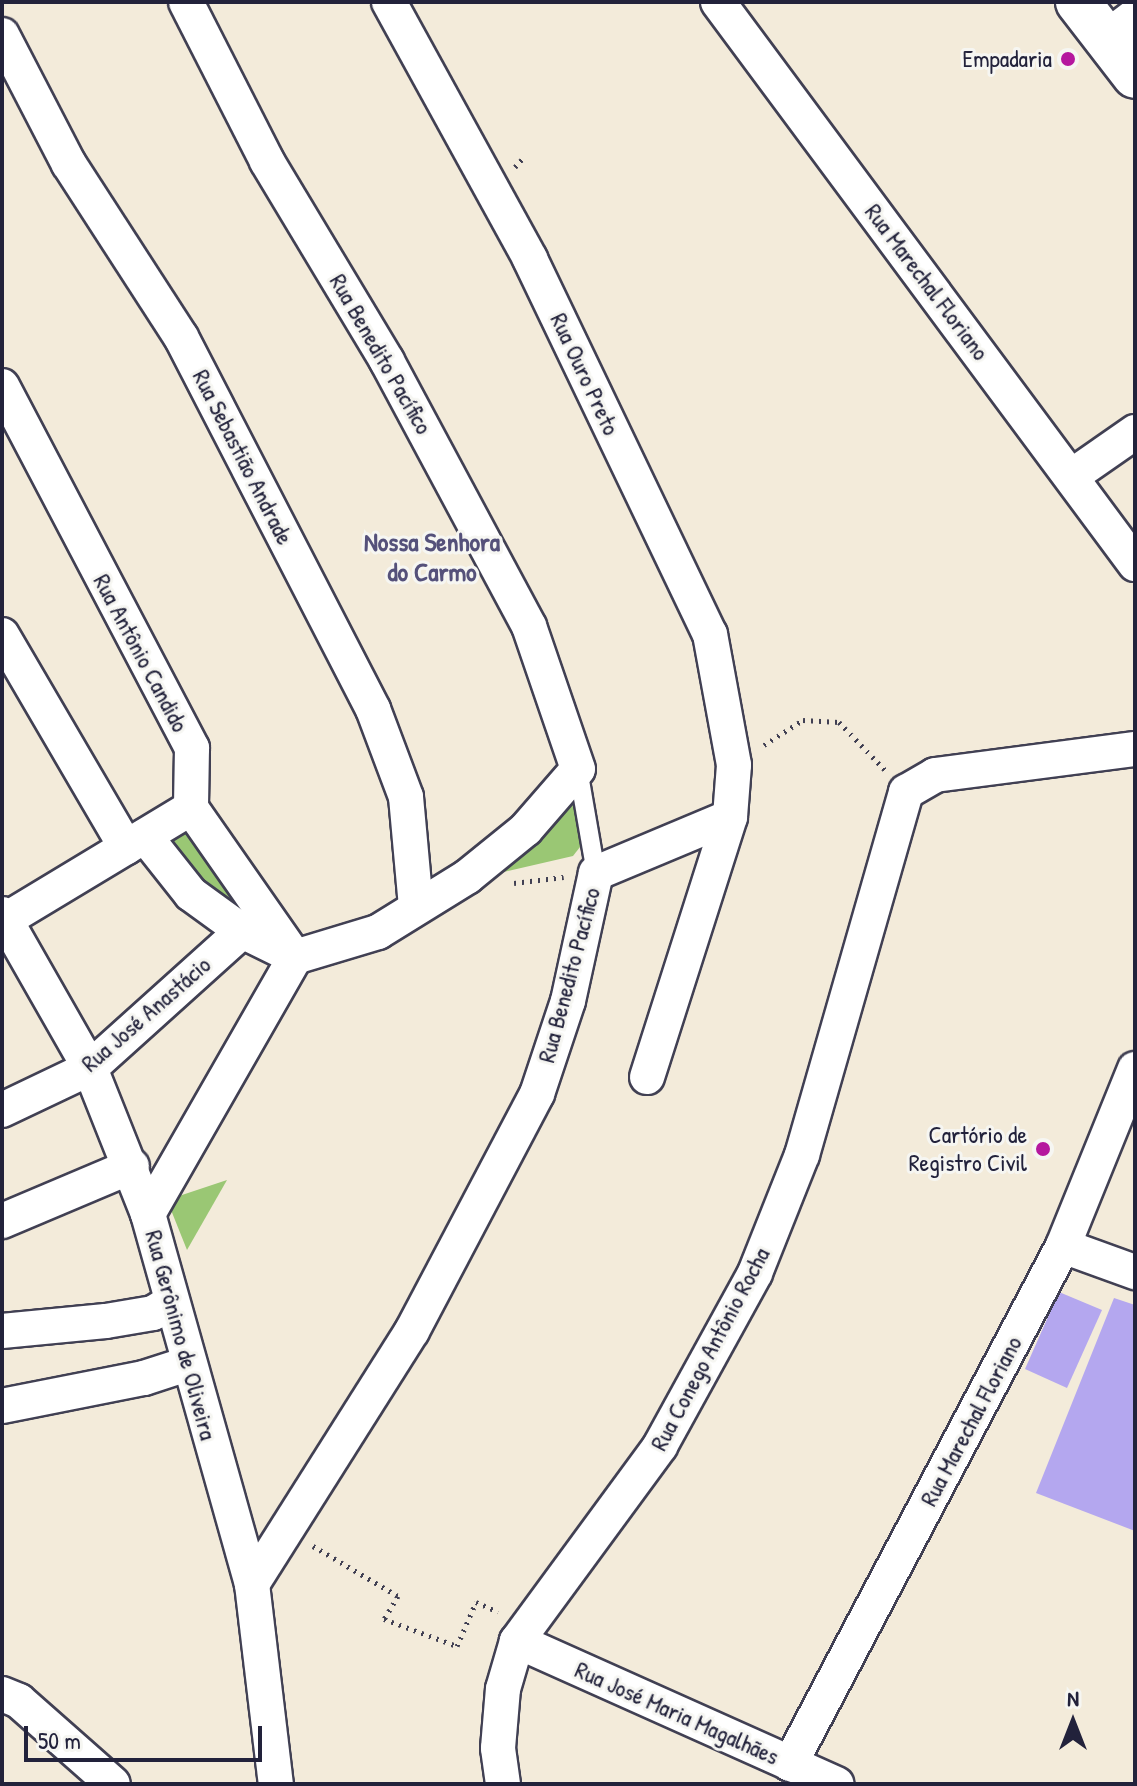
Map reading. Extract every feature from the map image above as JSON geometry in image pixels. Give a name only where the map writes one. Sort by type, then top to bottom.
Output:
[{"type":"main road","points":[[1078,2],[1119,28],[1135,76]]},
{"type":"street","name":"Rua Benedito Pacífico","points":[[186,2],[267,161],[387,361],[529,626],[578,769]]},
{"type":"street","name":"Rua Ouro Preto","points":[[389,2],[530,259],[710,634],[734,765],[730,817],[647,1077]]},
{"type":"street","name":"Rua Marechal Floriano","points":[[718,2],[1135,564]]},
{"type":"street","name":"Rua Sebastião Andrade","points":[[2,35],[69,164],[181,337],[373,709],[406,797],[416,906]]},
{"type":"street","name":"Rua Antônio Candido","points":[[2,386],[192,748],[191,808]]},
{"type":"street","points":[[1072,476],[1135,432]]},
{"type":"street","points":[[2,635],[136,842],[191,894],[242,931],[295,957],[378,932],[467,877],[526,829],[578,769]]},
{"type":"street","points":[[906,792],[935,775],[1135,749]]},
{"type":"street","name":"Rua Conego Antônio Rocha","points":[[503,1784],[498,1748],[503,1689],[521,1632],[660,1446],[755,1273],[802,1155],[906,792]]},
{"type":"street","points":[[3,919],[191,808],[295,957]]},
{"type":"street","points":[[596,873],[730,817]]},
{"type":"street","name":"Rua Benedito Pacífico","points":[[252,1584],[412,1331],[537,1094],[568,1001],[596,873]]},
{"type":"street","name":"Rua Gerônimo de Oliveira","points":[[3,919],[90,1068],[132,1166],[148,1214],[187,1364],[252,1584],[276,1784]]},
{"type":"street","name":"Rua José Anastácio","points":[[2,1110],[90,1068],[242,931]]},
{"type":"street","points":[[148,1214],[295,957]]},
{"type":"street","name":"Rua Marechal Floriano","points":[[790,1764],[1063,1246],[1135,1069]]},
{"type":"street","points":[[2,1221],[132,1166]]},
{"type":"street","points":[[1063,1246],[1135,1272]]},
{"type":"street","points":[[2,1331],[153,1313],[171,1302]]},
{"type":"street","points":[[2,1406],[144,1378],[187,1364]]},
{"type":"street","name":"Rua José Maria Magalhães","points":[[521,1632],[837,1784]]},
{"type":"street","points":[[2,1694],[19,1701],[113,1784]]},
{"type":"lane","name":"Rua Benedito Pacífico","points":[[578,769],[596,873]]},
{"type":"path","points":[[734,765],[803,720],[839,722],[906,792]]},
{"type":"path","points":[[467,877],[511,883],[596,873]]},
{"type":"path","points":[[284,1529],[398,1596],[384,1619],[457,1646],[476,1602],[521,1632]]},
{"type":"green space","points":[[579,799],[587,838],[573,856],[491,875]]},
{"type":"green space","points":[[188,825],[251,917],[196,880],[168,841]]},
{"type":"green space","points":[[227,1180],[187,1250],[167,1200]]},
{"type":"building","points":[[1059,1292],[1102,1310],[1067,1388],[1025,1369]]},
{"type":"building","points":[[1114,1298],[1135,1305],[1135,1531],[1036,1493]]},
{"type":"place","name":"Empadaria","points":[[1068,59]]},
{"type":"place","name":"Cartório de Registro Civil","points":[[1043,1149]]},
{"type":"district","name":"Nossa Senhora do Carmo","points":[[432,557]]}]
